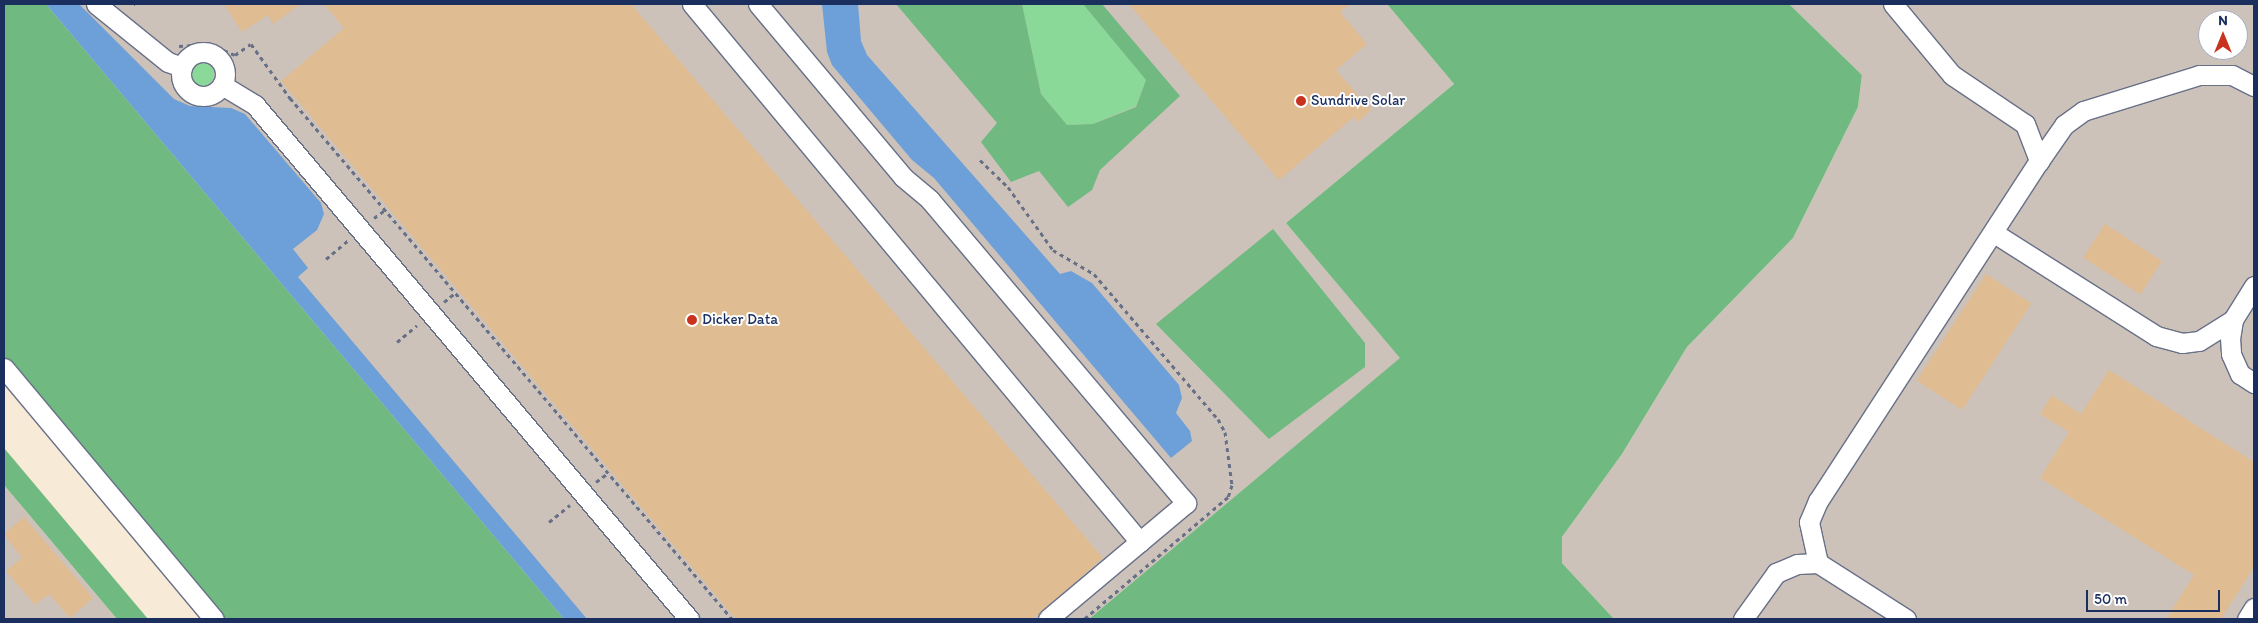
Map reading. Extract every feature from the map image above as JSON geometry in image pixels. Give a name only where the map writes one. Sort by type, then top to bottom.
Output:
[{"type":"lane","points":[[96,4],[168,62],[182,67]]},
{"type":"lane","points":[[692,4],[1140,542]]},
{"type":"lane","points":[[758,4],[902,176],[930,200],[1186,503],[1048,619]]},
{"type":"lane","points":[[1893,4],[1952,75],[2025,124],[2039,160]]},
{"type":"lane","points":[[209,52],[224,66],[222,85],[206,96],[194,94],[181,80],[182,67],[189,56],[209,52]]},
{"type":"lane","points":[[1818,563],[1809,522],[1818,501],[1994,233],[2039,160],[2064,125],[2083,111],[2198,74],[2232,75],[2254,86]]},
{"type":"lane","points":[[222,85],[255,105],[689,619]]},
{"type":"lane","points":[[1994,233],[2156,336],[2182,343],[2199,341],[2233,320],[2254,286]]},
{"type":"lane","points":[[2233,320],[2230,354],[2240,374],[2254,383]]},
{"type":"lane","points":[[4,368],[214,619]]},
{"type":"lane","points":[[1743,619],[1776,573],[1798,564],[1818,563],[1906,619]]},
{"type":"lane","points":[[2247,619],[2254,608]]},
{"type":"path","points":[[173,45],[209,44],[235,55],[252,44],[290,98],[732,619]]},
{"type":"path","points":[[980,160],[1008,187],[1053,250],[1094,274],[1218,418],[1225,432],[1232,485],[1228,497],[1084,619]]},
{"type":"path","points":[[368,224],[385,210]]},
{"type":"path","points":[[326,259],[353,236]]},
{"type":"path","points":[[438,307],[455,293]]},
{"type":"path","points":[[397,342],[424,320]]},
{"type":"path","points":[[590,488],[608,473]]},
{"type":"path","points":[[549,522],[575,500]]},
{"type":"shaded area","points":[[46,4],[1387,4],[1454,84],[1286,223],[1401,358],[1089,619],[564,619]]},
{"type":"shaded area","points":[[1789,4],[2254,4],[2254,619],[1614,619],[1562,563],[1562,537],[1622,454],[1687,347],[1793,238],[1858,107],[1862,75]]},
{"type":"shaded area","points":[[4,485],[117,619],[4,619]]},
{"type":"green space","points":[[4,4],[46,4],[564,619],[225,619],[4,357]]},
{"type":"green space","points":[[896,4],[1022,4],[1041,94],[1067,125],[1093,124],[1136,107],[1146,80],[1083,4],[1102,4],[1180,96],[1100,170],[1092,190],[1068,207],[1039,171],[1011,182],[981,142],[997,123]]},
{"type":"green space","points":[[1022,4],[1083,4],[1146,80],[1136,106],[1093,124],[1067,125],[1041,94]]},
{"type":"green space","points":[[1387,4],[1789,4],[1862,75],[1858,107],[1793,238],[1687,347],[1622,454],[1562,537],[1562,563],[1614,619],[1089,619],[1400,358],[1286,223],[1454,84]]},
{"type":"green space","points":[[202,62],[207,63],[213,69],[213,79],[207,85],[202,86],[197,85],[191,79],[190,74],[191,69],[197,63]]},
{"type":"green space","points":[[1273,229],[1365,343],[1365,367],[1269,439],[1156,324]]},
{"type":"green space","points":[[4,448],[148,619],[117,619],[4,485]]},
{"type":"water","points":[[46,4],[79,4],[174,99],[190,106],[231,108],[245,114],[321,203],[324,214],[317,230],[293,249],[308,268],[298,277],[587,619],[564,619]]},
{"type":"water","points":[[822,4],[858,4],[861,41],[867,55],[1060,274],[1071,271],[1092,283],[1179,385],[1182,398],[1176,413],[1190,431],[1192,441],[1171,458],[934,178],[912,160],[832,65],[827,52]]},
{"type":"building","points":[[224,4],[301,4],[273,24],[268,15],[242,32]]},
{"type":"building","name":"Dicker Data","points":[[324,4],[631,4],[1103,558],[1033,619],[736,619],[281,81],[344,28]]},
{"type":"building","points":[[1129,4],[1351,4],[1340,12],[1367,44],[1336,70],[1371,110],[1358,122],[1354,117],[1279,180]]},
{"type":"building","points":[[2105,224],[2162,261],[2140,295],[2083,258]]},
{"type":"building","points":[[1986,274],[2031,303],[1962,410],[1917,381]]},
{"type":"building","points":[[2109,370],[2254,462],[2254,567],[2221,619],[2166,619],[2194,575],[2040,478],[2069,432],[2040,414],[2052,395],[2081,414]]},
{"type":"building","points":[[24,517],[93,598],[70,618],[49,594],[35,605],[6,571],[22,558],[4,534]]},
{"type":"place","name":"Sundrive Solar","points":[[1301,101]]},
{"type":"place","name":"Dicker Data","points":[[692,320]]}]
